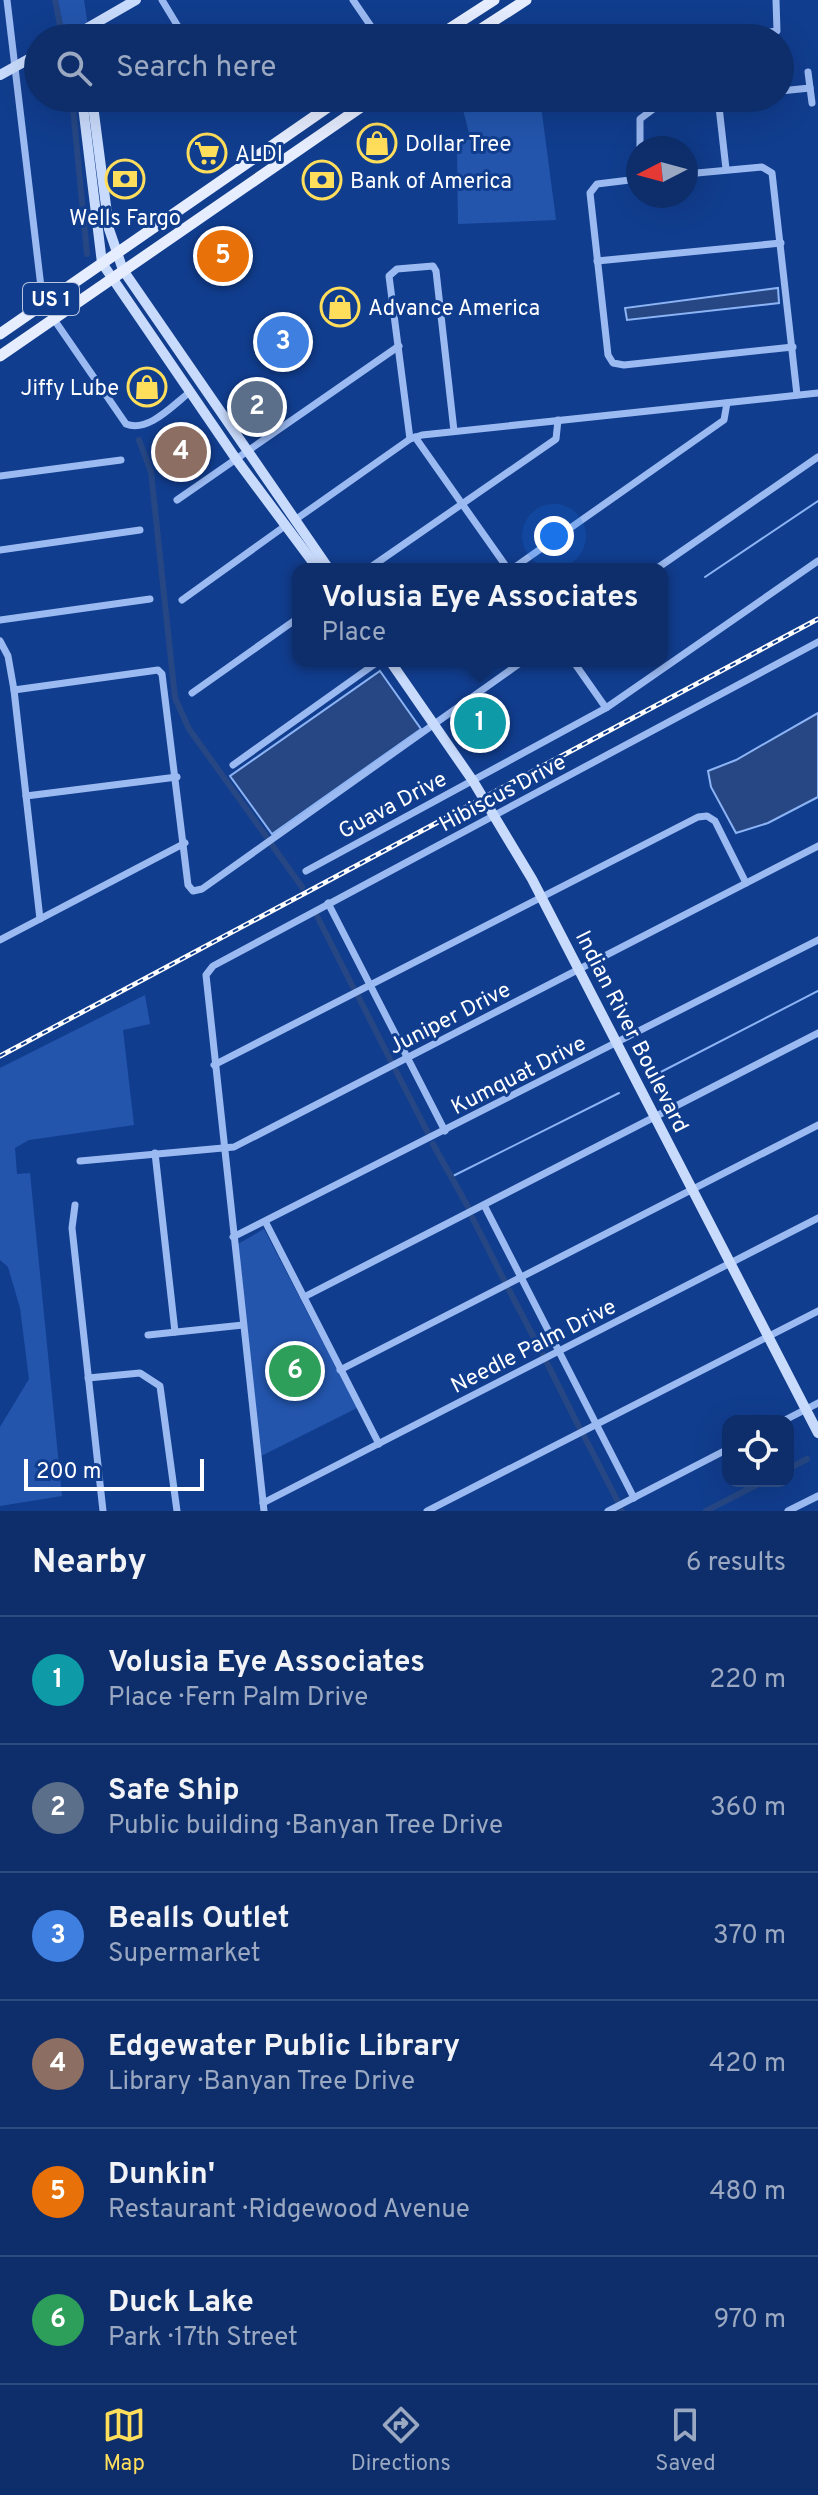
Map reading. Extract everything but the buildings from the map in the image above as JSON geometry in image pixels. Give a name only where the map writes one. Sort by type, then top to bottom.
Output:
[{"type":"main road","points":[[97,24],[136,0]]},
{"type":"main road","points":[[457,24],[494,0]]},
{"type":"main road","points":[[494,20],[500,11],[517,0]]},
{"type":"main road","points":[[488,24],[526,0]]},
{"type":"main road","points":[[0,75],[24,61]]},
{"type":"main road","points":[[84,112],[100,204],[123,270],[325,563]]},
{"type":"main road","points":[[93,112],[102,263],[236,459],[313,563]]},
{"type":"main road","name":"US 1","points":[[0,334],[320,112]]},
{"type":"main road","name":"US 1","points":[[0,356],[264,170],[353,112]]},
{"type":"main road","points":[[264,170],[267,156],[283,136]]},
{"type":"main road","name":"Indian River Boulevard","points":[[394,667],[473,781],[541,897],[818,1433]]},
{"type":"street","points":[[7,0],[43,304]]},
{"type":"street","points":[[162,0],[177,24]]},
{"type":"street","points":[[353,0],[369,24]]},
{"type":"street","points":[[776,0],[777,24]]},
{"type":"street","points":[[808,72],[812,103]]},
{"type":"street","points":[[794,90],[810,88]]},
{"type":"street","points":[[640,136],[640,119],[649,112]]},
{"type":"street","points":[[720,112],[726,169]]},
{"type":"street","points":[[698,172],[762,167],[771,171],[797,395]]},
{"type":"street","points":[[626,180],[602,183],[592,189],[608,355],[618,365],[793,347]]},
{"type":"street","points":[[597,261],[781,243]]},
{"type":"street","points":[[454,431],[436,271],[433,266],[397,269],[389,276],[412,438],[506,563]]},
{"type":"street","points":[[53,318],[126,424],[135,428],[146,425],[190,392]]},
{"type":"street","points":[[177,500],[399,346]]},
{"type":"street","points":[[295,520],[412,438],[818,393]]},
{"type":"street","points":[[519,563],[724,420],[727,403]]},
{"type":"street","points":[[377,563],[556,439],[558,420]]},
{"type":"street","points":[[665,563],[818,457]]},
{"type":"street","points":[[0,476],[121,460]]},
{"type":"street","points":[[182,600],[285,526]]},
{"type":"street","points":[[0,550],[140,530]]},
{"type":"street","name":"Guava Drive","points":[[668,665],[818,561]]},
{"type":"street","points":[[0,620],[150,599]]},
{"type":"street","points":[[192,693],[292,622]]},
{"type":"street","points":[[0,641],[8,656],[14,690],[40,919]]},
{"type":"street","name":"Hibiscus Drive","points":[[214,1065],[206,975],[213,966],[818,642]]},
{"type":"street","points":[[233,765],[371,667]]},
{"type":"street","points":[[14,690],[158,670],[162,674],[188,885],[193,891],[202,889],[515,667]]},
{"type":"street","points":[[577,667],[606,708]]},
{"type":"street","name":"Guava Drive","points":[[306,871],[606,708],[665,667]]},
{"type":"street","points":[[26,796],[177,777]]},
{"type":"street","points":[[264,1507],[214,1065],[698,817],[707,816],[715,821],[746,883]]},
{"type":"street","points":[[0,940],[185,843]]},
{"type":"street","name":"Juniper Drive","points":[[80,1161],[234,1147],[818,846]]},
{"type":"street","points":[[328,903],[445,1131]]},
{"type":"street","name":"Kumquat Drive","points":[[233,1237],[266,1223],[818,940]]},
{"type":"street","points":[[304,1297],[818,1033]]},
{"type":"street","points":[[340,1370],[818,1125]]},
{"type":"street","points":[[155,1153],[175,1332]]},
{"type":"street","points":[[75,1205],[72,1228],[103,1511]]},
{"type":"street","points":[[484,1205],[634,1498]]},
{"type":"street","name":"Needle Palm Drive","points":[[264,1507],[379,1444],[818,1218]]},
{"type":"street","points":[[266,1223],[379,1444]]},
{"type":"street","points":[[427,1511],[818,1311]]},
{"type":"street","points":[[148,1335],[243,1325]]},
{"type":"street","points":[[88,1378],[140,1373],[160,1386],[177,1511]]},
{"type":"street","points":[[794,1415],[818,1403]]},
{"type":"street","points":[[608,1511],[722,1452]]},
{"type":"street","points":[[788,1511],[818,1496]]},
{"type":"shaded area","points":[[58,0],[84,0],[88,24],[63,24]]},
{"type":"shaded area","points":[[464,112],[542,112],[556,220],[458,224],[457,149],[470,137]]},
{"type":"shaded area","points":[[778,288],[779,303],[627,320],[625,308]]},
{"type":"shaded area","points":[[380,671],[421,729],[272,834],[230,776]]},
{"type":"shaded area","points":[[818,713],[818,797],[768,823],[736,833],[711,787],[708,771],[736,760]]},
{"type":"shaded area","points":[[145,995],[150,1024],[123,1030],[134,1125],[29,1140],[15,1148],[17,1174],[30,1173],[62,1496],[0,1506],[0,1427],[29,1379],[20,1308],[8,1267],[0,1260],[0,1068]]},
{"type":"shaded area","points":[[264,1229],[357,1408],[261,1456],[238,1244]]},
{"type":"waterway","points":[[55,0],[60,24]]},
{"type":"waterway","points":[[73,112],[87,254]]},
{"type":"waterway","points":[[139,440],[151,472],[175,698],[189,729],[266,836]]},
{"type":"waterway","points":[[705,577],[818,501]]},
{"type":"waterway","points":[[272,845],[302,887]]},
{"type":"waterway","points":[[317,916],[353,987]]},
{"type":"waterway","points":[[655,1075],[818,991]]},
{"type":"waterway","points":[[358,996],[391,1061]]},
{"type":"waterway","points":[[396,1071],[429,1135]]},
{"type":"waterway","points":[[451,1177],[619,1093]]},
{"type":"waterway","points":[[433,1144],[468,1207]]},
{"type":"waterway","points":[[472,1217],[504,1280]]},
{"type":"waterway","points":[[509,1290],[542,1353]]},
{"type":"waterway","points":[[547,1363],[579,1427]]},
{"type":"waterway","points":[[584,1436],[617,1500]]},
{"type":"waterway","points":[[794,1466],[807,1459]]},
{"type":"waterway","points":[[706,1511],[752,1487]]},
{"type":"railway","points":[[0,1056],[818,619]]},
{"type":"place","name":"Dollar Tree","points":[[377,143]]},
{"type":"place","name":"ALDI","points":[[207,153]]},
{"type":"place","name":"Wells Fargo","points":[[125,179]]},
{"type":"place","name":"Bank of America","points":[[322,180]]},
{"type":"place","name":"Dunkin'","points":[[223,256]]},
{"type":"place","name":"Advance America","points":[[340,307]]},
{"type":"place","name":"Bealls Outlet","points":[[283,342]]},
{"type":"place","name":"Jiffy Lube","points":[[147,387]]},
{"type":"place","name":"Safe Ship","points":[[257,407]]},
{"type":"place","name":"Edgewater Public Library","points":[[181,452]]},
{"type":"place","name":"Volusia Eye Associates","points":[[480,723]]},
{"type":"place","name":"Duck Lake","points":[[295,1371]]}]
